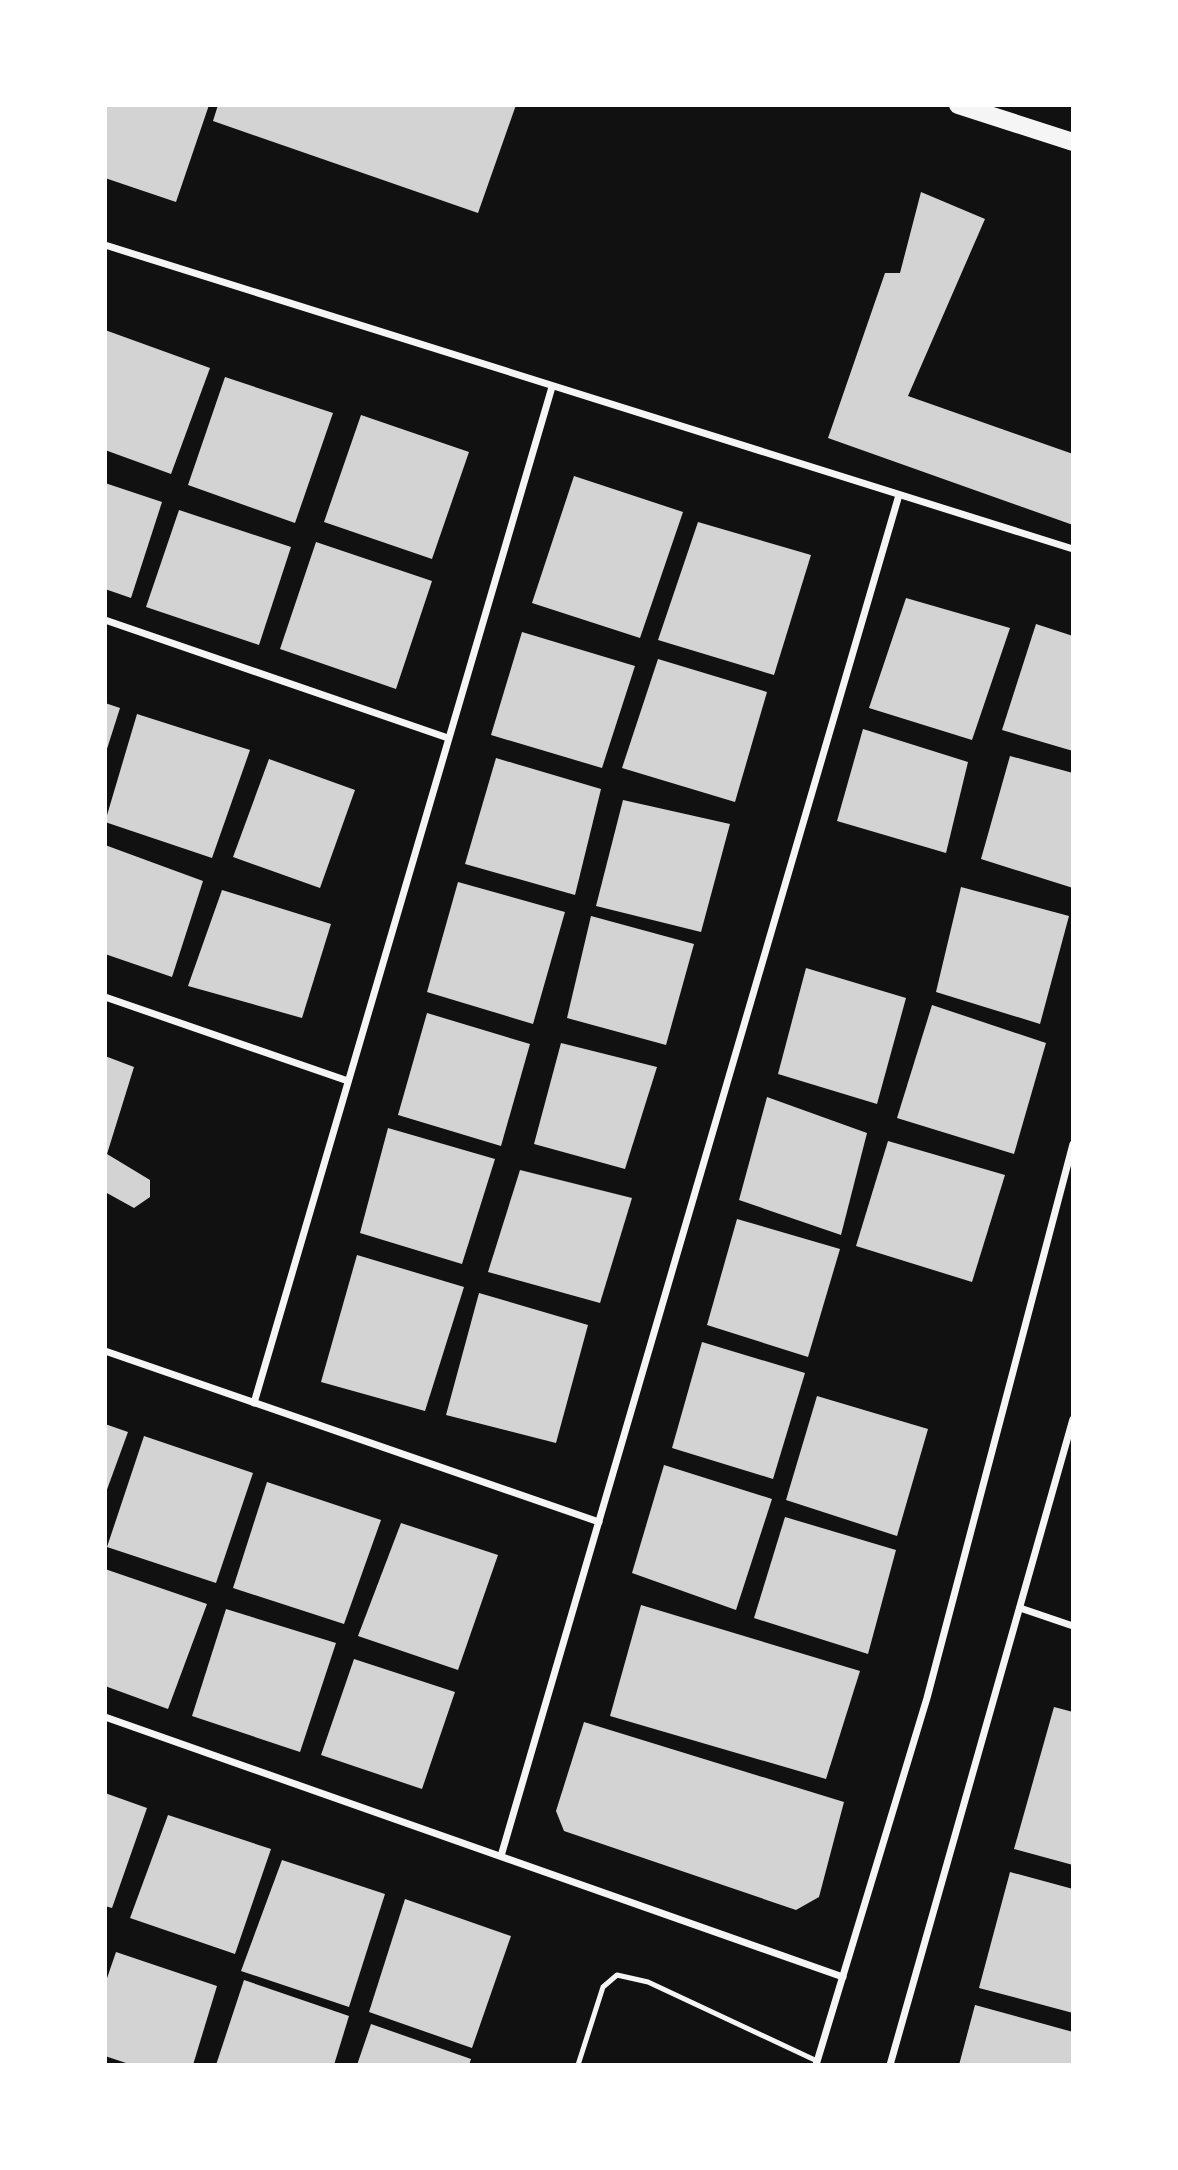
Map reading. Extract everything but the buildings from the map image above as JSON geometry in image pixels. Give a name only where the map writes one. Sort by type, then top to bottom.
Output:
[{"type":"main road","points":[[958,105],[1073,142]]},
{"type":"street","points":[[105,245],[1073,549]]},
{"type":"street","points":[[254,1403],[551,387]]},
{"type":"street","points":[[501,1856],[899,495]]},
{"type":"street","points":[[105,620],[449,738]]},
{"type":"street","points":[[105,997],[348,1081]]},
{"type":"street","points":[[817,2063],[927,1698],[1073,1144]]},
{"type":"street","points":[[105,1351],[598,1522]]},
{"type":"street","points":[[890,2065],[1073,1419]]},
{"type":"street","points":[[1020,1608],[1073,1626]]},
{"type":"street","points":[[105,1717],[843,1977]]},
{"type":"lane","points":[[578,2065],[603,1987],[617,1975],[648,1982],[817,2063]]}]
